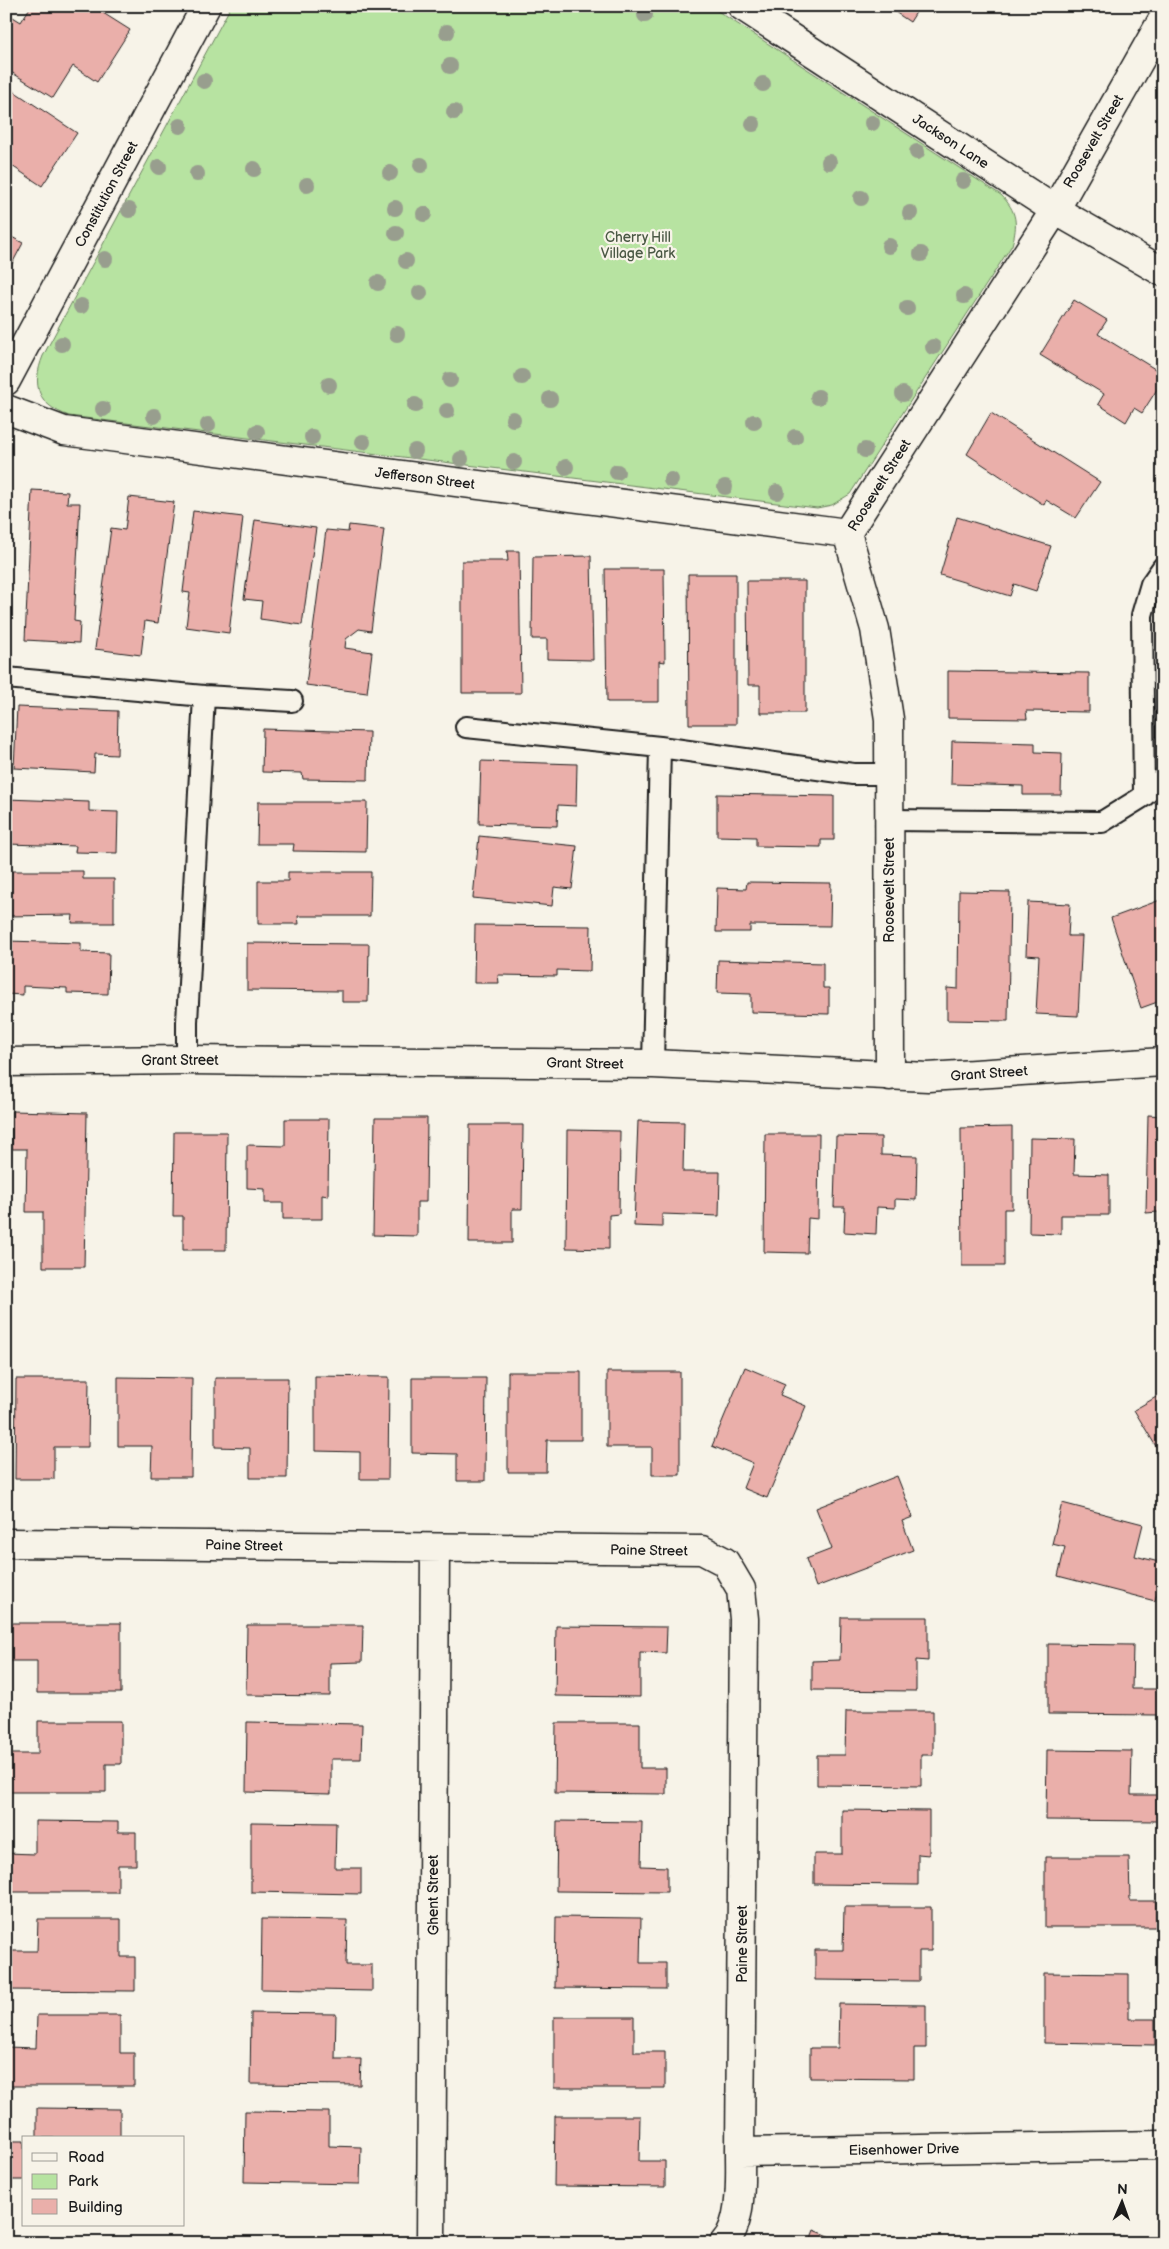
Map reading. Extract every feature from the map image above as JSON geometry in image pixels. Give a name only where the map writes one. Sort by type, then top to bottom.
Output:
[{"type":"street","name":"Constitution Street","points":[[6,382],[206,6]]},
{"type":"street","name":"Jackson Lane","points":[[742,6],[1054,210],[1163,272]]},
{"type":"street","name":"Roosevelt Street","points":[[890,1076],[888,820],[890,719],[875,629],[847,533],[1054,210],[1163,19]]},
{"type":"street","name":"Jefferson Street","points":[[6,409],[64,431],[847,533]]},
{"type":"street","name":"Grant Street","points":[[6,1062],[187,1060],[653,1064],[928,1077],[1163,1062]]},
{"type":"street","name":"Paine Street","points":[[6,1543],[702,1550],[725,1562],[741,1589],[744,1619],[740,2152]]},
{"type":"street","name":"Ghent Street","points":[[431,2243],[435,1548]]},
{"type":"street","name":"Eisenhower Drive","points":[[740,2152],[1163,2145]]},
{"type":"street","points":[[724,2243],[731,2235],[740,2195],[740,2152]]},
{"type":"lane","points":[[1144,796],[1142,615],[1151,584],[1163,567]]},
{"type":"lane","points":[[6,678],[204,696],[292,701]]},
{"type":"lane","points":[[187,1060],[187,1022],[204,696]]},
{"type":"lane","points":[[466,727],[660,747],[853,774],[889,774]]},
{"type":"lane","points":[[653,1064],[660,747]]},
{"type":"lane","points":[[888,820],[1102,822],[1144,796],[1163,778]]},
{"type":"green space","name":"Cherry Hill Village Park","points":[[231,6],[710,6],[1001,195],[1015,218],[1012,245],[850,494],[832,505],[817,508],[69,416],[50,406],[40,393],[38,376],[43,356]]},
{"type":"building","points":[[31,6],[92,6],[130,30],[97,82],[73,66],[53,98],[6,69],[6,18],[8,14],[21,22]]},
{"type":"building","points":[[886,6],[920,6],[910,22]]},
{"type":"building","points":[[6,86],[77,133],[42,186],[6,162]]},
{"type":"building","points":[[6,234],[23,243],[6,275]]},
{"type":"building","points":[[1074,300],[1107,320],[1098,334],[1163,374],[1163,380],[1142,413],[1134,408],[1126,422],[1098,404],[1104,394],[1040,355]]},
{"type":"building","points":[[991,413],[1100,482],[1076,518],[1046,500],[1044,505],[967,454]]},
{"type":"building","points":[[32,490],[68,492],[67,503],[80,503],[74,621],[80,622],[79,643],[25,640]]},
{"type":"building","points":[[129,497],[174,502],[158,623],[145,621],[141,655],[95,649],[111,528],[125,530]]},
{"type":"building","points":[[193,511],[243,517],[229,633],[186,627],[190,593],[183,592]]},
{"type":"building","points":[[957,517],[1051,546],[1036,591],[1014,584],[1010,596],[940,575]]},
{"type":"building","points":[[255,520],[316,528],[302,625],[260,619],[262,601],[244,599]]},
{"type":"building","points":[[349,525],[384,529],[371,631],[359,629],[346,639],[345,648],[372,652],[367,693],[306,685],[326,530],[348,532]]},
{"type":"building","points":[[507,551],[519,551],[521,693],[462,693],[462,561],[508,561]]},
{"type":"building","points":[[591,556],[593,660],[547,659],[547,639],[532,639],[533,557]]},
{"type":"building","points":[[605,569],[664,569],[665,662],[659,661],[659,702],[607,702]]},
{"type":"building","points":[[688,574],[736,574],[736,724],[689,724]]},
{"type":"building","points":[[747,581],[805,581],[805,713],[760,713],[760,685],[748,685]]},
{"type":"building","points":[[948,671],[1089,673],[1089,712],[1026,711],[1027,719],[948,718]]},
{"type":"building","points":[[17,707],[118,711],[117,755],[95,754],[94,772],[14,768]]},
{"type":"building","points":[[263,729],[369,732],[368,780],[303,779],[302,773],[262,772]]},
{"type":"building","points":[[952,741],[1035,743],[1035,752],[1062,753],[1061,795],[1023,795],[1023,786],[951,784]]},
{"type":"building","points":[[481,761],[577,764],[576,806],[558,805],[557,826],[479,824]]},
{"type":"building","points":[[717,794],[834,796],[834,840],[821,840],[821,847],[756,846],[756,837],[717,836]]},
{"type":"building","points":[[6,799],[89,802],[89,811],[118,812],[117,853],[75,852],[76,846],[6,844]]},
{"type":"building","points":[[258,802],[367,802],[366,852],[293,851],[294,844],[257,844]]},
{"type":"building","points":[[479,836],[577,846],[572,889],[554,887],[552,906],[473,898]]},
{"type":"building","points":[[6,871],[83,871],[83,879],[114,879],[114,923],[72,923],[73,915],[6,916]]},
{"type":"building","points":[[288,872],[371,872],[370,916],[298,916],[299,924],[258,924],[258,881],[288,881]]},
{"type":"building","points":[[747,882],[831,883],[830,926],[750,925],[750,932],[716,932],[717,888],[746,889]]},
{"type":"building","points":[[959,891],[1010,892],[1008,1021],[947,1020],[947,988],[958,989]]},
{"type":"building","points":[[1163,899],[1163,1000],[1141,1008],[1111,918]]},
{"type":"building","points":[[1028,902],[1070,904],[1068,936],[1082,936],[1078,1016],[1036,1014],[1039,956],[1026,955]]},
{"type":"building","points":[[475,925],[591,926],[590,971],[557,970],[557,976],[498,975],[499,983],[474,983]]},
{"type":"building","points":[[6,941],[81,943],[81,952],[109,953],[108,994],[67,993],[67,988],[23,986],[23,995],[6,994]]},
{"type":"building","points":[[247,943],[369,944],[368,1002],[342,1002],[342,991],[247,990]]},
{"type":"building","points":[[718,960],[823,963],[823,988],[829,988],[829,1014],[751,1012],[751,994],[717,993]]},
{"type":"building","points":[[12,1111],[87,1113],[84,1267],[43,1267],[43,1212],[26,1212],[27,1149],[12,1149]]},
{"type":"building","points":[[1148,1115],[1163,1116],[1163,1267],[1156,1267],[1158,1212],[1146,1213]]},
{"type":"building","points":[[375,1118],[427,1118],[426,1202],[417,1202],[417,1236],[373,1235]]},
{"type":"building","points":[[285,1119],[329,1119],[328,1196],[322,1195],[322,1219],[283,1219],[283,1203],[265,1203],[265,1189],[247,1188],[247,1145],[285,1146]]},
{"type":"building","points":[[638,1121],[684,1122],[683,1172],[720,1172],[719,1216],[662,1214],[662,1227],[634,1226]]},
{"type":"building","points":[[470,1125],[523,1125],[522,1209],[512,1209],[512,1243],[469,1243]]},
{"type":"building","points":[[1012,1127],[1012,1209],[1004,1209],[1004,1266],[962,1266],[961,1128]]},
{"type":"building","points":[[567,1130],[620,1131],[619,1214],[609,1215],[609,1249],[566,1248]]},
{"type":"building","points":[[174,1132],[227,1132],[226,1250],[183,1250],[183,1216],[173,1216]]},
{"type":"building","points":[[765,1134],[819,1134],[818,1219],[808,1218],[807,1253],[764,1252]]},
{"type":"building","points":[[836,1136],[881,1137],[881,1155],[917,1156],[916,1200],[895,1199],[895,1208],[877,1207],[876,1234],[844,1232],[845,1207],[834,1207]]},
{"type":"building","points":[[1030,1138],[1075,1139],[1074,1174],[1109,1175],[1109,1215],[1061,1215],[1061,1234],[1029,1233]]},
{"type":"building","points":[[745,1367],[785,1384],[780,1395],[806,1406],[767,1498],[743,1488],[753,1463],[712,1446]]},
{"type":"building","points":[[508,1372],[581,1372],[581,1440],[547,1440],[546,1472],[508,1472]]},
{"type":"building","points":[[607,1372],[680,1372],[680,1475],[652,1475],[652,1447],[607,1447]]},
{"type":"building","points":[[315,1376],[389,1377],[388,1479],[360,1479],[360,1452],[315,1451]]},
{"type":"building","points":[[118,1377],[192,1378],[191,1477],[151,1477],[152,1446],[118,1446]]},
{"type":"building","points":[[215,1378],[288,1378],[287,1478],[250,1478],[250,1448],[215,1447]]},
{"type":"building","points":[[412,1378],[486,1378],[485,1481],[457,1481],[457,1454],[412,1453]]},
{"type":"building","points":[[16,1379],[89,1379],[88,1447],[54,1447],[54,1479],[15,1479]]},
{"type":"building","points":[[1163,1393],[1163,1458],[1134,1410]]},
{"type":"building","points":[[897,1476],[913,1517],[902,1521],[913,1550],[816,1587],[806,1559],[832,1549],[816,1508]]},
{"type":"building","points":[[1062,1503],[1143,1524],[1135,1556],[1163,1563],[1163,1571],[1155,1601],[1058,1576],[1065,1547],[1052,1544]]},
{"type":"building","points":[[841,1617],[928,1617],[928,1661],[916,1660],[916,1691],[812,1690],[812,1661],[840,1660]]},
{"type":"building","points":[[7,1623],[121,1623],[121,1693],[37,1693],[37,1661],[6,1661]]},
{"type":"building","points":[[247,1625],[363,1625],[362,1662],[330,1663],[330,1696],[246,1695]]},
{"type":"building","points":[[556,1626],[667,1627],[666,1653],[640,1652],[640,1697],[555,1696]]},
{"type":"building","points":[[1048,1644],[1133,1645],[1132,1689],[1158,1689],[1158,1715],[1048,1714]]},
{"type":"building","points":[[846,1711],[933,1711],[933,1755],[921,1755],[921,1786],[817,1785],[817,1755],[845,1755]]},
{"type":"building","points":[[38,1721],[121,1721],[121,1764],[106,1764],[106,1792],[6,1792],[6,1754],[38,1754]]},
{"type":"building","points":[[247,1722],[362,1724],[361,1759],[331,1759],[331,1794],[246,1792]]},
{"type":"building","points":[[556,1723],[640,1723],[640,1768],[666,1768],[666,1794],[555,1793]]},
{"type":"building","points":[[1047,1750],[1132,1751],[1131,1795],[1157,1795],[1157,1821],[1046,1820]]},
{"type":"building","points":[[842,1810],[929,1811],[929,1855],[918,1854],[918,1885],[814,1884],[814,1854],[842,1854]]},
{"type":"building","points":[[35,1821],[118,1822],[118,1832],[136,1832],[136,1865],[118,1865],[118,1892],[6,1892],[6,1853],[35,1854]]},
{"type":"building","points":[[557,1821],[642,1822],[641,1866],[667,1867],[667,1892],[556,1891]]},
{"type":"building","points":[[251,1822],[336,1823],[335,1868],[361,1868],[361,1894],[251,1892]]},
{"type":"building","points":[[1045,1857],[1129,1857],[1130,1901],[1156,1901],[1156,1927],[1045,1927]]},
{"type":"building","points":[[844,1907],[931,1907],[931,1951],[919,1951],[919,1981],[815,1980],[815,1950],[843,1950]]},
{"type":"building","points":[[556,1917],[641,1918],[640,1963],[666,1963],[666,1989],[555,1988]]},
{"type":"building","points":[[38,1919],[121,1919],[121,1957],[135,1957],[135,1991],[6,1990],[6,1951],[37,1951]]},
{"type":"building","points":[[262,1919],[347,1920],[346,1965],[372,1965],[372,1991],[261,1989]]},
{"type":"building","points":[[1044,1973],[1129,1974],[1129,2019],[1155,2019],[1155,2045],[1044,2043]]},
{"type":"building","points":[[839,2004],[926,2005],[926,2048],[914,2048],[914,2079],[810,2078],[810,2048],[838,2048]]},
{"type":"building","points":[[251,2013],[336,2014],[335,2059],[361,2059],[360,2085],[250,2084]]},
{"type":"building","points":[[37,2015],[120,2015],[120,2053],[134,2053],[134,2086],[6,2086],[6,2047],[36,2048]]},
{"type":"building","points":[[554,2017],[634,2017],[634,2052],[665,2052],[665,2088],[554,2088]]},
{"type":"building","points":[[37,2108],[120,2109],[120,2136],[37,2136]]},
{"type":"building","points":[[245,2111],[329,2112],[329,2146],[361,2147],[360,2184],[244,2182]]},
{"type":"building","points":[[555,2116],[640,2116],[639,2161],[665,2161],[665,2187],[554,2186]]},
{"type":"building","points":[[6,2141],[22,2141],[22,2180],[6,2180]]},
{"type":"building","points":[[814,2230],[847,2243],[809,2243]]}]
